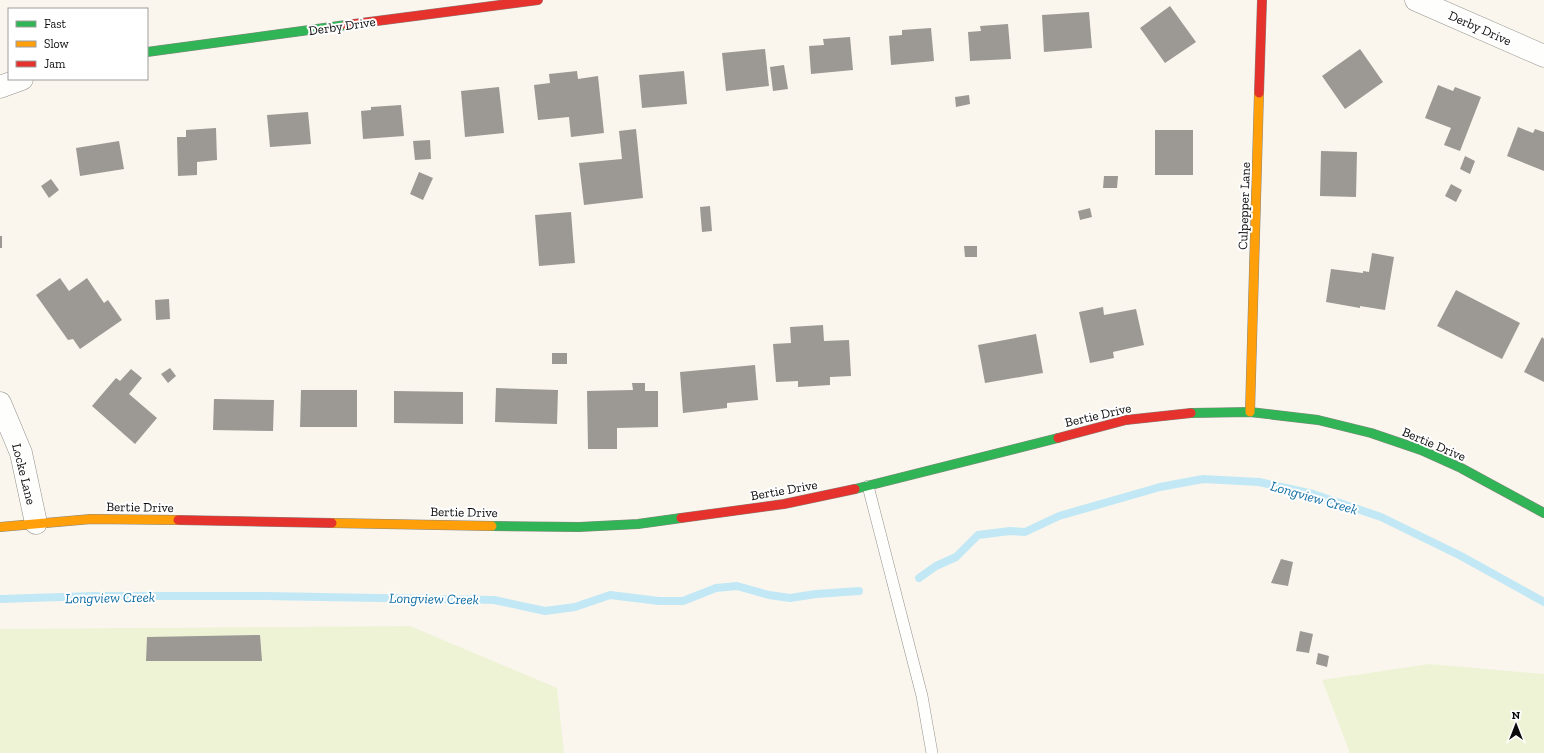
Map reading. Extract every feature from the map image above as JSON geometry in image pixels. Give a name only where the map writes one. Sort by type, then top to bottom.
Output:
[{"type":"street","name":"Derby Drive","points":[[148,52],[538,0]]},
{"type":"street","name":"Culpepper Lane","points":[[1250,412],[1262,0]]},
{"type":"street","name":"Derby Drive","points":[[1416,0],[1544,56]]},
{"type":"street","points":[[0,87],[19,80]]},
{"type":"street","name":"Locke Lane","points":[[0,403],[21,453],[36,523]]},
{"type":"street","name":"Bertie Drive","points":[[0,528],[36,523],[91,519],[579,527],[638,524],[699,517],[784,504],[868,486],[1126,420],[1181,413],[1250,412],[1318,420],[1371,433],[1420,450],[1461,468],[1544,513]]},
{"type":"lane","points":[[868,486],[922,696],[932,753]]},
{"type":"green space","points":[[410,626],[557,688],[564,753],[0,753],[0,629]]},
{"type":"green space","points":[[1429,664],[1544,674],[1544,753],[1350,753],[1322,680]]},
{"type":"building","points":[[1170,6],[1196,42],[1165,63],[1140,28]]},
{"type":"building","points":[[1089,12],[1092,48],[1044,52],[1042,15]]},
{"type":"building","points":[[1008,24],[1011,59],[970,61],[968,32],[981,31],[980,26]]},
{"type":"building","points":[[931,28],[934,61],[891,65],[889,36],[902,35],[902,30]]},
{"type":"building","points":[[850,37],[853,70],[811,74],[809,46],[824,45],[823,39]]},
{"type":"building","points":[[765,49],[769,86],[726,91],[722,53]]},
{"type":"building","points":[[1360,49],[1383,82],[1345,109],[1322,76]]},
{"type":"building","points":[[784,65],[788,89],[773,91],[770,67]]},
{"type":"building","points":[[577,71],[578,79],[598,76],[604,133],[571,137],[569,117],[538,120],[534,85],[550,83],[549,74]]},
{"type":"building","points":[[684,71],[687,104],[642,108],[639,75]]},
{"type":"building","points":[[1438,85],[1453,91],[1455,87],[1481,97],[1460,151],[1444,145],[1451,128],[1425,118]]},
{"type":"building","points":[[499,87],[504,133],[465,137],[461,91]]},
{"type":"building","points":[[969,95],[970,104],[956,107],[955,97]]},
{"type":"building","points":[[401,105],[404,136],[363,139],[361,111],[371,110],[371,107]]},
{"type":"building","points":[[308,112],[311,144],[270,147],[267,115]]},
{"type":"building","points":[[1518,127],[1533,133],[1535,129],[1544,132],[1544,171],[1507,156]]},
{"type":"building","points":[[216,128],[217,160],[197,162],[197,175],[178,176],[177,137],[186,137],[186,130]]},
{"type":"building","points":[[636,129],[643,198],[584,205],[579,163],[622,159],[619,131]]},
{"type":"building","points":[[1155,130],[1193,130],[1193,175],[1155,175]]},
{"type":"building","points":[[430,140],[431,159],[415,160],[413,141]]},
{"type":"building","points":[[119,141],[124,169],[80,176],[76,148]]},
{"type":"building","points":[[1321,151],[1357,152],[1356,197],[1320,196]]},
{"type":"building","points":[[1465,156],[1475,161],[1470,174],[1460,169]]},
{"type":"building","points":[[419,172],[433,178],[423,200],[410,194]]},
{"type":"building","points":[[1104,176],[1118,176],[1117,188],[1103,188]]},
{"type":"building","points":[[51,179],[59,190],[49,198],[41,186]]},
{"type":"building","points":[[1451,184],[1462,190],[1456,202],[1445,196]]},
{"type":"building","points":[[710,206],[712,231],[702,232],[700,207]]},
{"type":"building","points":[[1090,208],[1092,217],[1080,220],[1078,211]]},
{"type":"building","points":[[571,212],[575,263],[539,266],[535,215]]},
{"type":"building","points":[[0,236],[2,236],[2,248],[0,248]]},
{"type":"building","points":[[964,246],[977,246],[977,257],[965,257]]},
{"type":"building","points":[[1372,253],[1394,257],[1385,310],[1360,306],[1360,308],[1326,302],[1331,269],[1363,273],[1363,271],[1369,272]]},
{"type":"building","points":[[60,278],[69,291],[87,278],[104,303],[108,300],[122,320],[80,349],[73,339],[68,340],[36,295]]},
{"type":"building","points":[[1456,290],[1520,323],[1502,359],[1437,326]]},
{"type":"building","points":[[169,299],[170,319],[156,320],[155,300]]},
{"type":"building","points":[[1103,307],[1104,315],[1136,309],[1144,345],[1113,352],[1114,358],[1090,363],[1079,312]]},
{"type":"building","points":[[823,325],[824,341],[849,340],[851,376],[830,377],[830,385],[798,387],[798,381],[776,382],[773,344],[791,343],[790,327]]},
{"type":"building","points":[[1036,334],[1043,373],[985,383],[978,345]]},
{"type":"building","points":[[1542,337],[1544,339],[1544,382],[1524,372]]},
{"type":"building","points":[[552,353],[567,353],[567,364],[552,364]]},
{"type":"building","points":[[755,365],[758,400],[727,403],[727,408],[683,413],[680,372]]},
{"type":"building","points":[[170,368],[176,376],[168,383],[161,374]]},
{"type":"building","points":[[131,369],[142,378],[129,394],[157,418],[135,444],[92,406],[116,378],[120,381]]},
{"type":"building","points":[[632,383],[645,383],[645,391],[658,391],[658,427],[617,428],[617,449],[588,449],[587,391],[633,390]]},
{"type":"building","points":[[496,388],[558,390],[557,424],[495,422]]},
{"type":"building","points":[[301,390],[357,390],[357,427],[300,427]]},
{"type":"building","points":[[394,391],[463,392],[463,424],[394,423]]},
{"type":"building","points":[[214,399],[274,400],[273,431],[213,430]]},
{"type":"building","points":[[1281,559],[1293,562],[1288,586],[1271,583]]},
{"type":"building","points":[[1300,631],[1313,634],[1309,653],[1296,651]]},
{"type":"building","points":[[260,635],[262,661],[146,661],[147,637]]},
{"type":"building","points":[[1318,653],[1329,656],[1327,667],[1316,664]]},
{"type":"waterway","name":"Longview Creek","points":[[919,578],[936,566],[956,557],[978,535],[1010,531],[1025,532],[1059,516],[1160,487],[1203,479],[1259,482],[1313,494],[1381,517],[1461,556],[1544,602]]},
{"type":"waterway","name":"Longview Creek","points":[[0,599],[93,596],[265,596],[494,600],[545,611],[575,607],[610,595],[659,601],[683,601],[716,588],[737,586],[769,595],[790,598],[816,594],[859,591]]},
{"type":"traffic: fast","points":[[148,52],[346,25]]},
{"type":"traffic: fast","points":[[1191,413],[1250,412],[1318,420],[1371,433],[1421,450],[1461,468],[1544,513]]},
{"type":"traffic: fast","points":[[855,489],[1058,438]]},
{"type":"traffic: fast","points":[[492,526],[579,527],[638,524],[681,518]]},
{"type":"traffic: slow","points":[[1250,412],[1259,93]]},
{"type":"traffic: slow","points":[[0,527],[91,519],[178,520]]},
{"type":"traffic: slow","points":[[332,523],[492,526]]},
{"type":"traffic: jam","points":[[346,25],[538,0]]},
{"type":"traffic: jam","points":[[1259,93],[1262,0]]},
{"type":"traffic: jam","points":[[1058,438],[1126,420],[1191,413]]},
{"type":"traffic: jam","points":[[681,518],[784,504],[855,489]]},
{"type":"traffic: jam","points":[[178,520],[332,523]]}]
